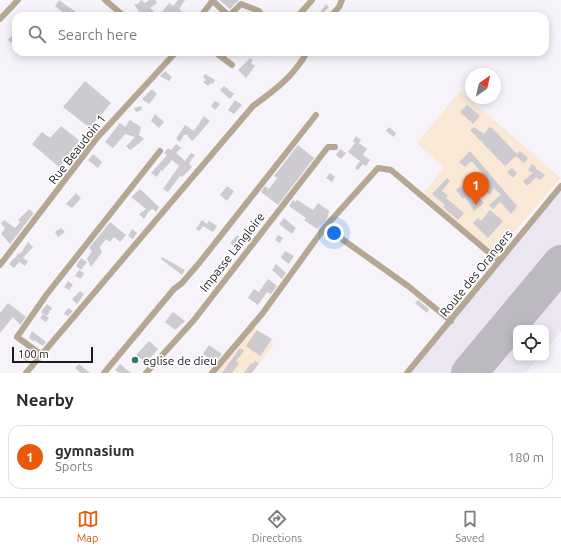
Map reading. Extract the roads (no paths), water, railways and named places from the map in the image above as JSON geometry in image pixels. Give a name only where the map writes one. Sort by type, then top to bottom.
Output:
[{"type":"street","points":[[0,19],[18,0]]},
{"type":"street","points":[[105,0],[119,12]]},
{"type":"street","points":[[205,12],[213,0],[225,12]]},
{"type":"street","points":[[302,12],[312,0]]},
{"type":"street","points":[[334,12],[339,7],[342,0]]},
{"type":"street","points":[[233,12],[241,4],[260,12]]},
{"type":"street","name":"Rue Beaudoin 1","points":[[0,265],[97,138],[171,56]]},
{"type":"street","points":[[220,56],[232,65]]},
{"type":"street","points":[[26,373],[253,106],[282,85],[299,66],[305,56]]},
{"type":"street","points":[[104,373],[174,289],[182,283],[200,262],[316,115]]},
{"type":"street","name":"Impasse Langloire","points":[[146,373],[194,320],[328,147],[335,147]]},
{"type":"street","points":[[42,355],[17,337],[47,294],[160,151]]},
{"type":"street","points":[[212,373],[262,314],[325,227],[378,168],[391,170],[499,261]]},
{"type":"street","name":"Route des Orangers","points":[[407,373],[561,186]]},
{"type":"street","points":[[325,227],[408,286],[450,321]]},
{"type":"place","name":"gymnasium","points":[[476,205]]},
{"type":"place","name":"eglise de dieu","points":[[135,360]]}]
